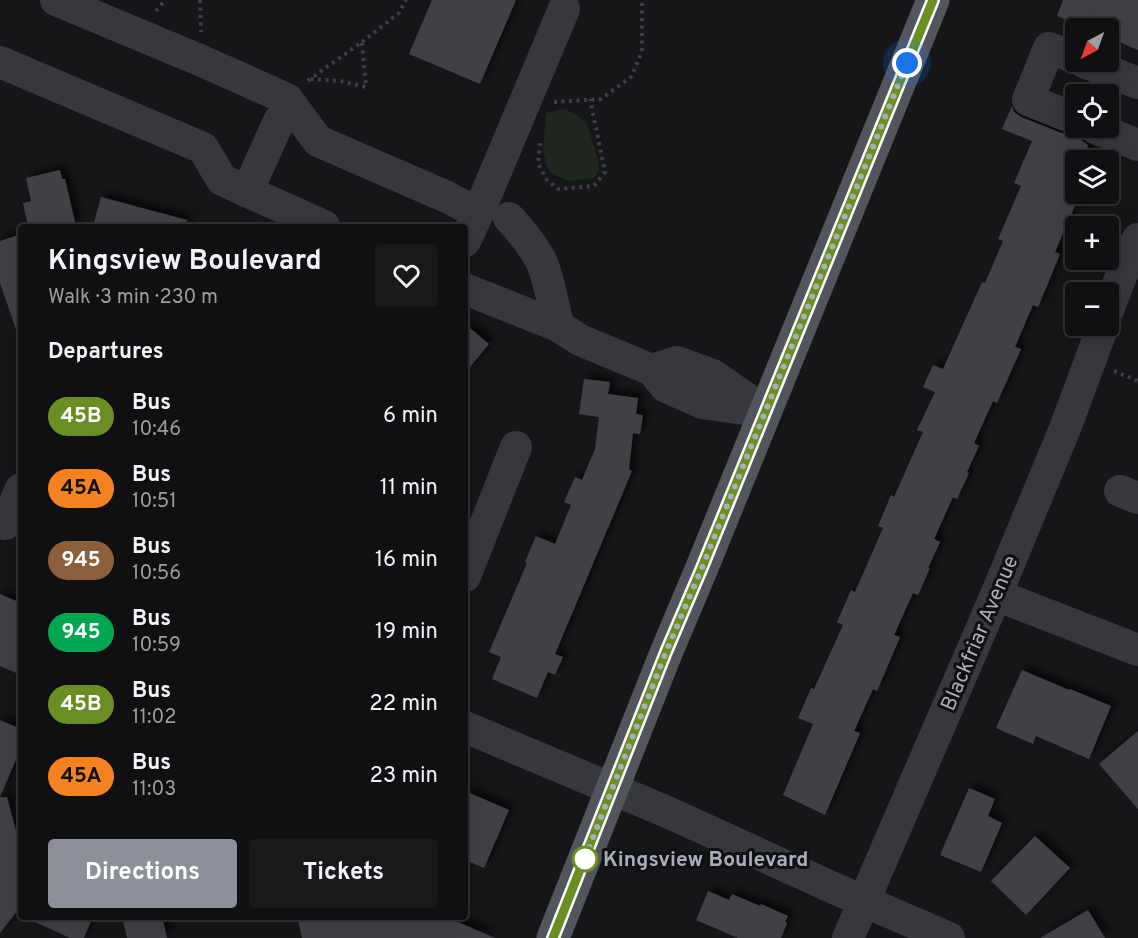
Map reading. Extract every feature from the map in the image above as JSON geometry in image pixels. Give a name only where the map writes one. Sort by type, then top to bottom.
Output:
[{"type":"main road","points":[[553,938],[662,663],[933,0]]},
{"type":"street","points":[[56,0],[292,100],[318,141],[462,205],[495,214],[527,239],[541,261],[549,282],[558,326]]},
{"type":"street","points":[[468,238],[495,214],[564,9]]},
{"type":"street","points":[[1065,54],[1049,48],[1028,100],[1065,115]]},
{"type":"street","points":[[0,62],[202,148],[222,180],[319,224]]},
{"type":"street","points":[[1110,72],[1138,83]]},
{"type":"street","points":[[247,192],[292,100]]},
{"type":"street","points":[[1119,137],[1138,145]]},
{"type":"street","points":[[1119,282],[1138,239]]},
{"type":"street","points":[[468,290],[558,326],[580,340],[652,370],[677,362],[713,375],[765,412]]},
{"type":"street","name":"Blackfriar Avenue","points":[[848,938],[996,595],[1066,426],[1099,336]]},
{"type":"street","points":[[468,568],[516,447]]},
{"type":"street","points":[[9,526],[18,498]]},
{"type":"street","points":[[996,595],[1138,650]]},
{"type":"street","points":[[468,728],[613,789],[949,938]]},
{"type":"path","points":[[292,100],[399,13],[406,0]]},
{"type":"path","points":[[544,103],[601,99],[631,77],[642,52],[642,5],[644,0]]},
{"type":"path","points":[[292,100],[340,81],[366,87],[362,42]]},
{"type":"path","points":[[541,134],[538,164],[547,180],[558,189],[594,186],[605,172],[590,99]]},
{"type":"shaded area","points":[[564,109],[576,114],[587,124],[598,160],[599,171],[594,178],[568,181],[551,173],[546,165],[543,148],[546,113]]},
{"type":"building","points":[[432,0],[516,0],[480,84],[409,54]]},
{"type":"building","points":[[1063,0],[1138,0],[1138,50],[1119,42],[1119,18],[1065,19],[1057,16]]},
{"type":"building","points":[[1012,106],[1014,112],[1021,117],[1065,134],[1065,138],[1080,138],[1088,145],[1086,150],[1065,150],[1065,204],[1076,204],[1071,216],[1065,216],[1065,229],[1055,252],[1060,254],[1038,307],[1033,305],[1015,347],[1021,349],[997,403],[993,401],[974,443],[979,446],[967,472],[969,473],[957,499],[953,497],[934,539],[940,542],[928,568],[930,568],[918,595],[913,593],[894,635],[900,637],[877,691],[873,689],[854,731],[860,733],[825,815],[783,795],[813,724],[798,718],[843,625],[837,622],[851,590],[855,592],[883,528],[878,526],[891,495],[894,497],[923,432],[917,430],[935,392],[923,387],[933,365],[943,369],[1003,241],[998,239],[1021,186],[1014,183],[1032,141],[1002,129]]},
{"type":"building","points":[[60,170],[62,179],[65,179],[76,224],[28,224],[23,203],[31,201],[26,178]]},
{"type":"building","points":[[101,197],[187,220],[186,224],[94,224]]},
{"type":"building","points":[[18,235],[18,335],[0,283],[0,241]]},
{"type":"building","points":[[468,326],[489,344],[468,369]]},
{"type":"building","points":[[584,379],[610,382],[608,394],[638,398],[636,414],[643,415],[640,434],[633,433],[629,469],[632,471],[555,654],[563,657],[555,675],[548,672],[537,698],[492,679],[501,657],[489,652],[536,536],[555,544],[571,505],[564,502],[575,477],[582,480],[595,449],[599,417],[579,414]]},
{"type":"building","points":[[0,594],[18,602],[18,674],[0,666]]},
{"type":"building","points":[[1022,670],[1111,706],[1089,759],[1036,736],[1033,744],[996,728]]},
{"type":"building","points":[[0,720],[18,728],[18,755],[0,797]]},
{"type":"building","points":[[1138,731],[1138,809],[1099,764]]},
{"type":"building","points":[[969,788],[995,799],[988,816],[1002,823],[981,872],[940,855]]},
{"type":"building","points":[[468,792],[509,810],[484,868],[468,861]]},
{"type":"building","points":[[0,797],[7,797],[18,839],[18,910],[0,933]]},
{"type":"building","points":[[1035,836],[1070,868],[1026,915],[991,881]]},
{"type":"building","points":[[708,891],[729,900],[732,894],[788,916],[781,938],[738,938],[696,920]]},
{"type":"building","points":[[1088,910],[1105,938],[1040,938]]},
{"type":"building","points":[[31,920],[91,920],[84,938],[70,938]]},
{"type":"building","points":[[123,920],[163,920],[167,938],[127,938]]},
{"type":"building","points":[[298,920],[453,920],[495,938],[302,938]]},
{"type":"bus line","name":"45B","points":[[553,938],[666,652],[933,0]]},
{"type":"place","name":"Kingsview Boulevard","points":[[585,859]]},
{"type":"route","points":[[585,859],[583,863],[666,652],[907,63]]}]
